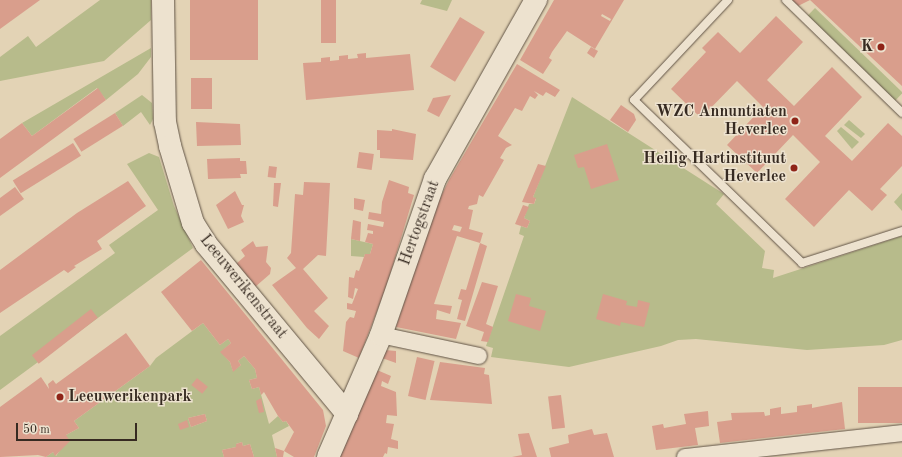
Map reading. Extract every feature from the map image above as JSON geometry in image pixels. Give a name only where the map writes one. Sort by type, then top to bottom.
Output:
[{"type":"street","name":"Leeuwerikenstraat","points":[[163,0],[166,122],[170,146],[193,223],[206,244],[347,414]]},
{"type":"street","name":"Hertogstraat","points":[[328,457],[381,335],[434,180],[536,0]]},
{"type":"street","points":[[381,335],[479,356]]},
{"type":"street","points":[[686,457],[902,433]]},
{"type":"lane","points":[[728,0],[634,100],[802,263],[902,231]]},
{"type":"lane","points":[[786,0],[902,113]]},
{"type":"green space","points":[[100,0],[151,0],[151,20],[104,61],[0,81],[0,57],[28,36],[36,47]]},
{"type":"green space","points":[[422,0],[452,0],[447,11],[420,4]]},
{"type":"green space","points":[[815,8],[902,92],[895,101],[807,16]]},
{"type":"green space","points":[[151,48],[151,57],[138,74],[106,100],[97,88],[32,136],[22,123]]},
{"type":"green space","points":[[142,95],[152,103],[153,119],[150,125],[141,112],[123,126],[115,113]]},
{"type":"green space","points":[[572,97],[724,194],[716,204],[765,251],[762,268],[774,270],[773,278],[902,236],[902,340],[884,345],[807,350],[696,339],[678,340],[661,346],[569,367],[491,357],[493,348],[486,346],[524,236],[519,234],[521,226],[527,228],[530,221],[524,218],[529,204],[534,204],[536,199],[533,197]]},
{"type":"green space","points":[[849,120],[865,134],[861,138],[844,125]]},
{"type":"green space","points":[[841,127],[859,142],[852,149],[837,131]]},
{"type":"green space","points":[[149,153],[159,157],[174,206],[193,248],[0,390],[0,336],[115,253],[109,245],[158,210],[127,164]]},
{"type":"green space","points":[[902,193],[902,211],[894,202]]},
{"type":"green space","points":[[351,239],[373,244],[370,254],[365,254],[364,257],[351,256]]},
{"type":"green space","points":[[203,323],[220,345],[228,339],[231,343],[221,352],[230,362],[233,371],[241,365],[238,361],[244,356],[255,369],[257,378],[249,380],[252,389],[259,387],[269,424],[278,416],[283,422],[286,421],[289,426],[272,435],[277,457],[254,457],[250,444],[243,446],[242,442],[236,444],[236,447],[222,450],[224,457],[46,457],[53,452],[56,456],[63,446],[66,435],[79,428],[74,421],[150,366],[156,358]],"holes":[[[205,414],[207,421],[191,427],[188,418]]]},
{"type":"building","points":[[0,0],[40,0],[0,29]]},
{"type":"building","points":[[190,0],[258,0],[258,60],[190,60]]},
{"type":"building","points":[[321,0],[336,0],[336,43],[321,43]]},
{"type":"building","points":[[554,0],[624,0],[595,49],[567,31],[552,52],[549,58],[552,60],[543,74],[520,60]],"holes":[[[602,14],[611,19],[610,21],[601,16]]]},
{"type":"building","points":[[791,0],[810,0],[796,7]]},
{"type":"building","name":"K","points":[[810,0],[902,0],[902,86]]},
{"type":"building","name":"WZC Annuntiaten Heverlee","points":[[776,16],[803,42],[767,80],[794,106],[832,67],[862,97],[825,136],[852,161],[888,123],[902,136],[902,166],[880,189],[887,195],[872,211],[849,190],[814,227],[785,199],[820,162],[793,135],[757,173],[727,145],[763,107],[737,81],[701,118],[671,89],[706,52],[702,48],[718,32],[740,53]]},
{"type":"building","points":[[460,17],[485,32],[455,82],[430,67]]},
{"type":"building","points":[[591,47],[598,51],[594,58],[587,53]]},
{"type":"building","points":[[366,53],[366,58],[410,54],[414,90],[306,100],[303,63],[321,62],[321,58],[330,57],[330,61],[339,60],[339,56],[348,55],[348,59],[358,58],[357,54]]},
{"type":"building","points":[[517,64],[560,90],[555,97],[546,92],[543,96],[534,91],[538,95],[535,99],[530,96],[522,111],[515,108],[498,136],[512,145],[506,148],[500,158],[504,160],[483,197],[479,195],[477,204],[469,206],[468,209],[473,210],[469,229],[483,233],[480,243],[457,236],[434,304],[452,306],[450,314],[437,310],[436,319],[461,323],[456,339],[396,327],[434,210],[449,180]],"holes":[[[454,225],[462,227],[460,232],[452,230]]]},
{"type":"building","points":[[191,78],[212,78],[212,109],[191,109]]},
{"type":"building","points":[[98,88],[106,100],[0,178],[0,139],[22,123],[32,136]]},
{"type":"building","points":[[451,95],[439,117],[427,111],[433,98]]},
{"type":"building","points":[[621,105],[634,114],[636,120],[628,132],[610,120]]},
{"type":"building","points":[[115,113],[123,126],[81,152],[73,139]]},
{"type":"building","points":[[196,122],[240,124],[241,145],[197,146]]},
{"type":"building","points":[[392,129],[416,134],[413,160],[380,158],[380,150],[377,150],[377,130],[392,131]]},
{"type":"building","points":[[73,143],[81,156],[21,193],[13,181]]},
{"type":"building","points":[[607,144],[619,180],[591,189],[584,167],[578,168],[574,155]]},
{"type":"building","points":[[359,152],[374,154],[372,170],[357,168]]},
{"type":"building","points":[[240,158],[240,161],[246,161],[247,174],[240,174],[241,178],[208,179],[207,159]]},
{"type":"building","points":[[538,164],[546,166],[533,197],[536,198],[534,204],[522,202]]},
{"type":"building","points":[[269,166],[277,167],[276,178],[268,177]]},
{"type":"building","points":[[389,180],[409,187],[408,193],[414,195],[386,288],[359,358],[343,351],[346,322],[350,317],[354,318],[356,311],[347,309],[347,303],[352,304],[358,289],[355,288],[353,299],[348,297],[349,277],[354,278],[356,270],[359,271],[365,254],[370,254],[373,244],[365,242],[368,233],[373,234],[373,231],[367,230],[368,224],[383,227],[384,222],[368,219],[369,212],[381,214],[382,202]]},
{"type":"building","points":[[128,181],[146,206],[97,241],[102,249],[74,266],[76,267],[68,273],[64,270],[0,313],[0,270],[77,213]]},
{"type":"building","points":[[304,182],[330,183],[326,256],[318,255],[303,269],[328,298],[314,311],[329,326],[319,339],[307,328],[272,285],[296,268],[287,258],[291,253],[295,194],[303,195]]},
{"type":"building","points":[[274,183],[281,183],[278,207],[273,206]]},
{"type":"building","points":[[15,187],[24,199],[0,216],[0,198]]},
{"type":"building","points":[[235,191],[242,205],[244,205],[241,216],[244,222],[228,229],[216,205]]},
{"type":"building","points":[[354,198],[365,200],[363,211],[354,209]]},
{"type":"building","points":[[523,205],[529,207],[524,218],[530,221],[527,228],[515,224]]},
{"type":"building","points":[[353,220],[361,222],[360,241],[351,239]]},
{"type":"building","points":[[253,241],[256,247],[268,246],[266,262],[271,268],[270,274],[255,287],[236,264],[245,256],[241,250]]},
{"type":"building","points":[[480,243],[487,246],[465,321],[457,319],[462,300],[458,299],[461,289],[466,290]]},
{"type":"building","points":[[201,260],[323,410],[326,426],[314,457],[294,457],[284,451],[294,432],[286,421],[283,422],[278,416],[264,392],[261,395],[259,387],[252,389],[249,380],[257,378],[255,369],[244,356],[238,361],[241,365],[233,372],[230,362],[220,352],[231,343],[228,339],[220,345],[203,323],[192,331],[161,292]]},
{"type":"building","points":[[482,282],[498,286],[486,324],[493,327],[488,342],[481,341],[484,332],[466,326]]},
{"type":"building","points":[[516,294],[531,298],[529,306],[546,311],[540,331],[508,321]]},
{"type":"building","points":[[603,294],[627,301],[626,305],[637,307],[638,300],[650,303],[644,327],[621,322],[620,326],[596,319]]},
{"type":"building","points":[[91,309],[98,318],[39,364],[32,355]]},
{"type":"building","name":"Leeuwerikenpark","points":[[126,333],[150,366],[74,421],[79,428],[66,435],[70,441],[55,456],[53,452],[46,457],[38,455],[0,457],[0,407],[41,377],[49,389],[48,384],[53,380],[56,384]]},
{"type":"building","points":[[385,350],[396,351],[396,363],[382,358]]},
{"type":"building","points":[[417,357],[435,361],[426,400],[408,396]]},
{"type":"building","points":[[440,362],[485,368],[484,374],[489,375],[492,404],[430,400]]},
{"type":"building","points":[[377,370],[391,376],[388,384],[382,381],[381,386],[396,392],[397,416],[387,415],[386,423],[394,424],[391,439],[398,441],[398,449],[388,447],[387,454],[385,453],[383,457],[340,457]]},
{"type":"building","points":[[197,378],[208,387],[202,394],[191,385]]},
{"type":"building","points":[[858,387],[902,387],[902,423],[858,423]]},
{"type":"building","points":[[561,395],[565,428],[552,429],[548,397]]},
{"type":"building","points":[[261,398],[264,412],[259,413],[256,401]]},
{"type":"building","points":[[842,402],[845,429],[720,443],[717,422],[732,420],[731,413],[764,412],[765,416],[770,415],[770,409],[781,407],[781,414],[797,412],[797,406],[812,404],[812,408]]},
{"type":"building","points":[[708,411],[709,426],[695,428],[698,445],[656,450],[652,426],[663,424],[664,428],[686,424],[684,414]]},
{"type":"building","points":[[205,414],[207,421],[191,427],[188,418]]},
{"type":"building","points":[[187,420],[189,427],[180,430],[178,424]]},
{"type":"building","points":[[592,429],[594,435],[607,433],[614,457],[551,457],[549,448],[569,443],[568,435]]},
{"type":"building","points":[[529,433],[537,457],[512,457],[522,455],[518,434]]},
{"type":"building","points":[[242,442],[243,446],[250,444],[254,457],[224,457],[222,450],[236,447],[236,444]]},
{"type":"building","points":[[275,448],[284,451],[283,457],[277,457]]},
{"type":"place","name":"K","points":[[881,47]]},
{"type":"place","name":"WZC Annuntiaten Heverlee","points":[[795,121]]},
{"type":"place","name":"Heilig Hartinstituut Heverlee","points":[[794,168]]},
{"type":"place","name":"Leeuwerikenpark","points":[[60,397]]}]
